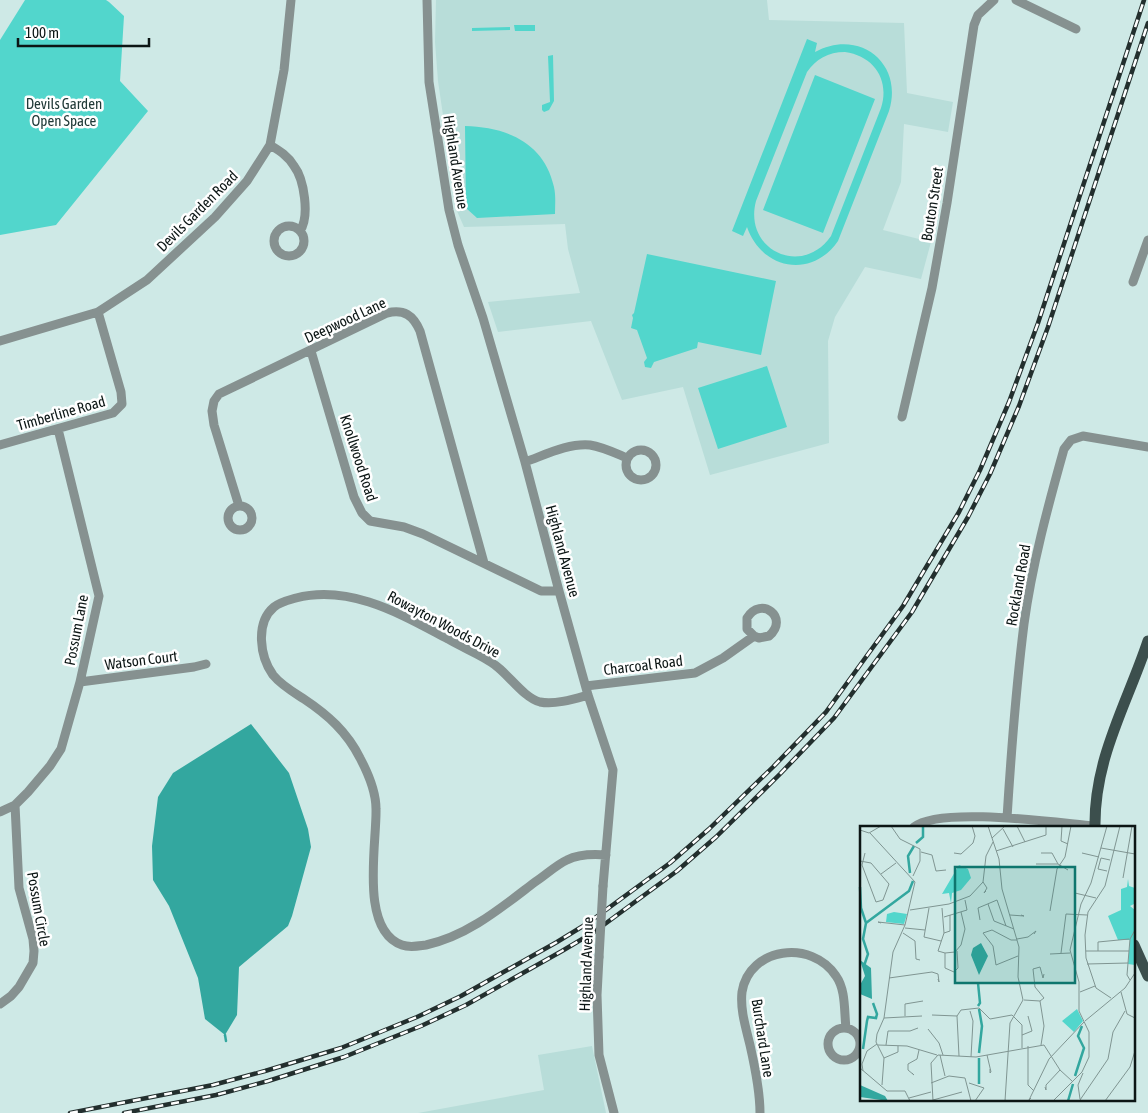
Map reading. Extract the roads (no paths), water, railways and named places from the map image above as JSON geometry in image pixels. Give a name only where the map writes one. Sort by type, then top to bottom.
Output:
[{"type":"main road","points":[[1094,826],[1095,797],[1102,763],[1148,641]]},
{"type":"main road","points":[[1136,949],[1148,976]]},
{"type":"street","name":"Devils Garden Road","points":[[0,341],[98,312],[147,280],[214,217],[247,181],[270,145],[284,70],[291,0]]},
{"type":"street","name":"Highland Avenue","points":[[427,0],[429,82],[449,210],[525,462],[587,691],[613,770],[603,886],[597,995],[599,1055],[614,1113]]},
{"type":"street","name":"Bouton Street","points":[[902,417],[932,288],[974,25],[978,15],[994,0]]},
{"type":"street","points":[[1016,0],[1076,30]]},
{"type":"street","points":[[270,145],[284,154],[295,167],[305,204],[304,220],[300,231]]},
{"type":"street","points":[[1133,282],[1147,246]]},
{"type":"street","name":"Timberline Road","points":[[0,445],[113,413],[122,404],[121,392],[98,312]]},
{"type":"street","name":"Deepwood Lane","points":[[240,506],[214,425],[212,411],[214,401],[219,394],[387,313],[404,312],[416,322],[420,331],[484,563]]},
{"type":"street","name":"Knollwood Road","points":[[310,351],[354,497],[362,513],[370,521],[404,527],[423,534],[541,591],[559,591]]},
{"type":"street","name":"Possum Lane","points":[[0,812],[14,805],[40,780],[61,749],[80,682],[99,596],[58,429]]},
{"type":"street","name":"Rockland Road","points":[[1007,818],[1024,623],[1046,512],[1064,449],[1071,440],[1083,436],[1148,447]]},
{"type":"street","points":[[525,462],[566,448],[588,445],[605,448],[627,458]]},
{"type":"street","name":"Rowayton Woods Drive","points":[[587,691],[552,702],[540,702],[531,698],[494,664],[400,614],[378,604],[355,598],[318,594],[286,601],[276,605],[270,611],[263,627],[262,646],[273,675],[321,710],[336,724],[349,737],[360,758],[372,788],[376,809],[374,894],[380,921],[387,934],[393,940],[405,946],[418,946],[460,934],[495,912],[564,861],[586,855],[606,855]]},
{"type":"street","name":"Charcoal Road","points":[[587,691],[696,673],[723,658],[754,636]]},
{"type":"street","name":"Watson Court","points":[[80,682],[206,664]]},
{"type":"street","name":"Possum Circle","points":[[0,1004],[20,987],[33,963],[33,939],[19,888],[14,805]]},
{"type":"street","points":[[915,826],[922,821],[948,816],[1007,818],[1094,826]]},
{"type":"street","name":"Burchard Lane","points":[[760,1113],[756,1076],[743,1015],[742,993],[748,975],[758,964],[774,955],[792,951],[811,956],[826,965],[836,975],[842,988],[846,1028]]},
{"type":"waterway","points":[[225,1035],[226,1041]]},
{"type":"railway","points":[[70,1113],[213,1085],[265,1071],[341,1048],[417,1017],[461,996],[588,923],[670,863],[709,829],[773,767],[826,712],[903,606],[959,512],[980,470],[1009,402],[1038,323],[1144,0]]},
{"type":"railway","points":[[124,1113],[216,1095],[268,1081],[344,1057],[421,1026],[466,1005],[594,932],[677,871],[716,837],[834,718],[912,612],[968,517],[990,474],[1019,406],[1048,327],[1148,23]]},
{"type":"park label","name":"Devils Garden Open Space","points":[[64,112]]}]
